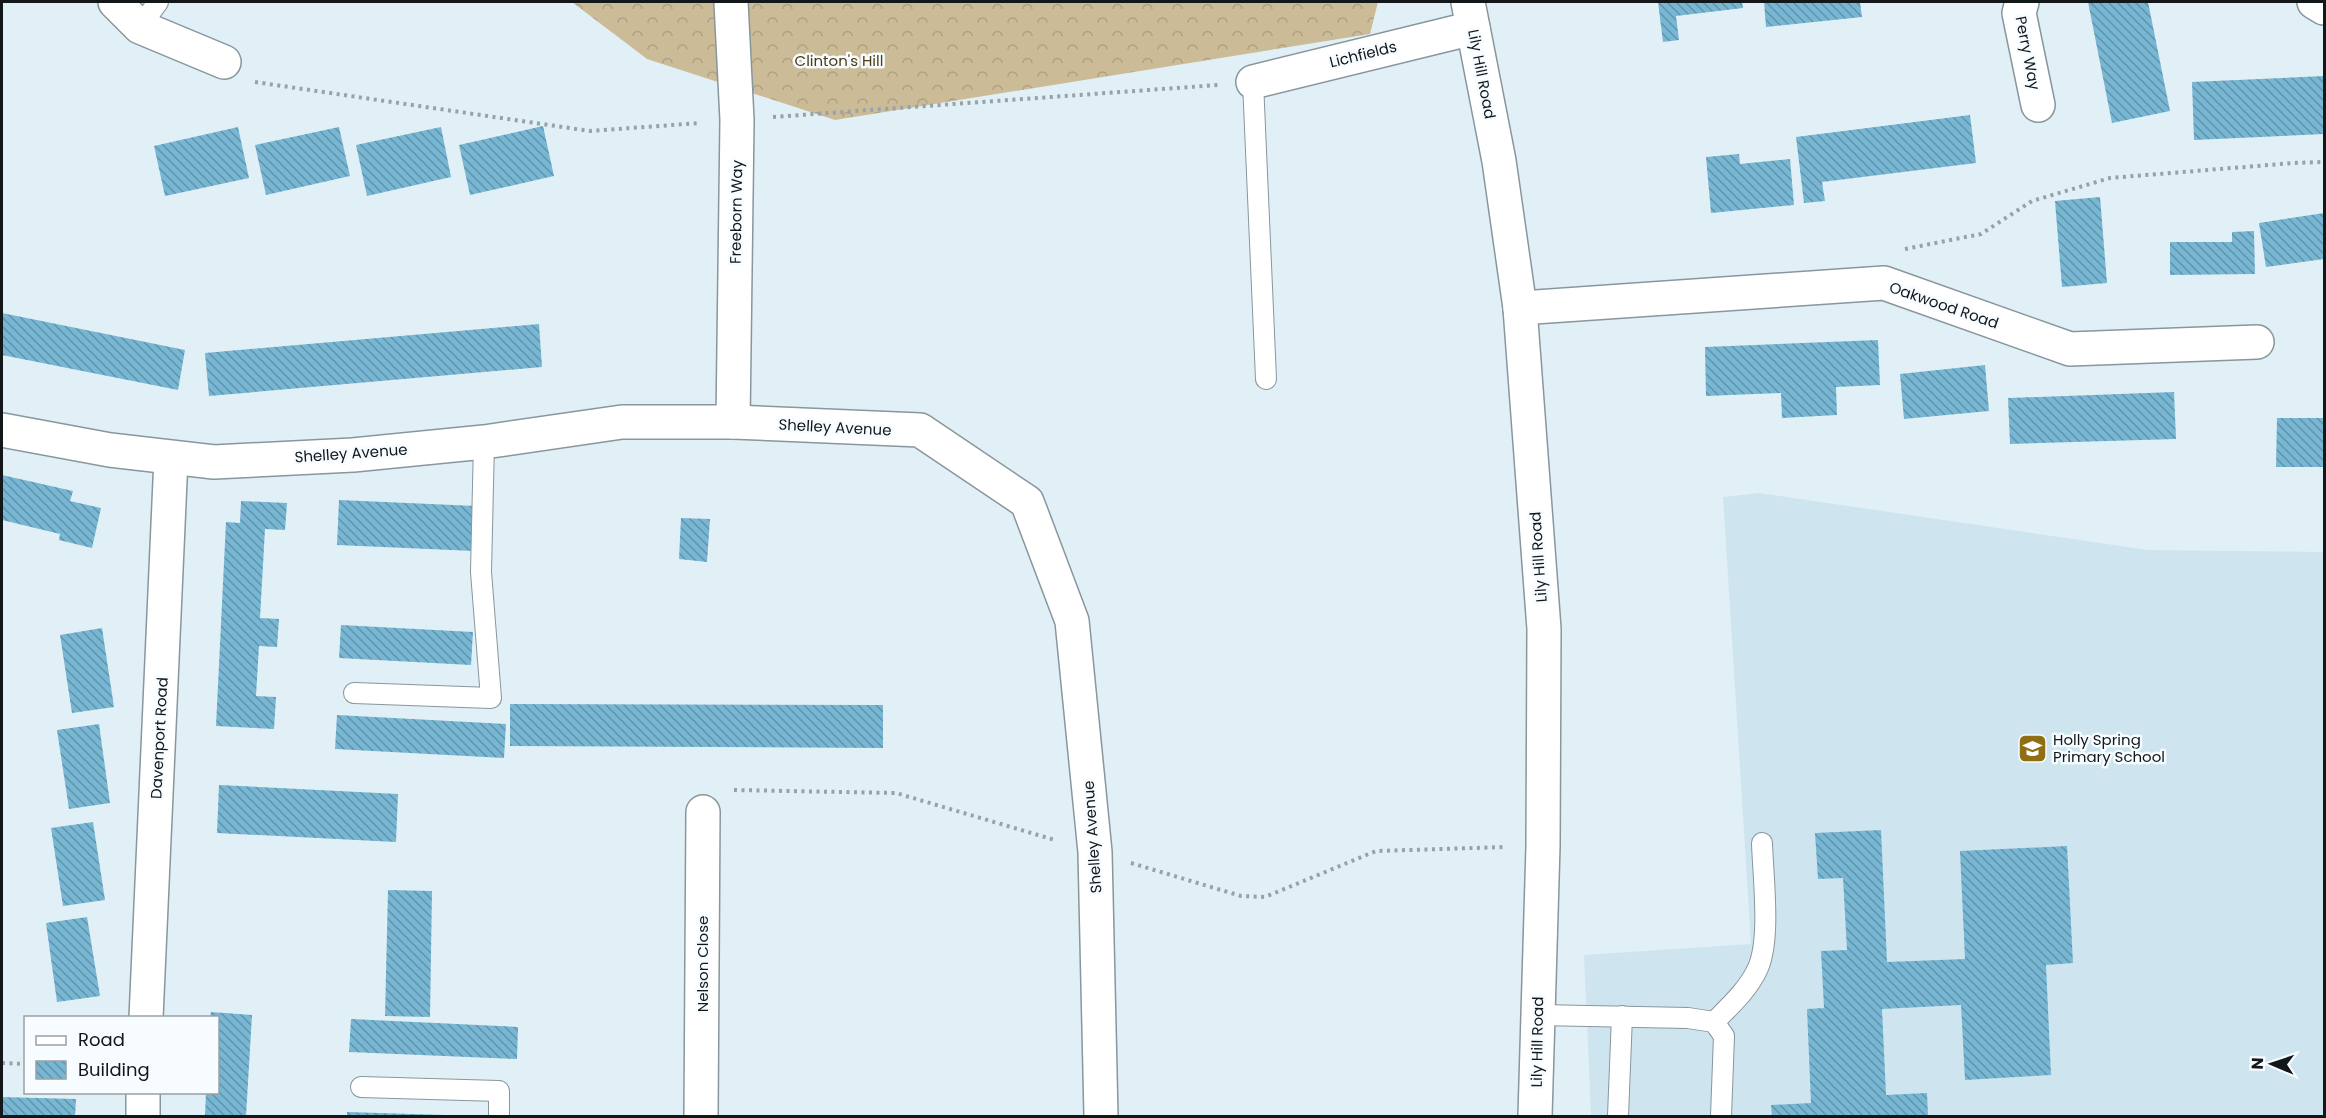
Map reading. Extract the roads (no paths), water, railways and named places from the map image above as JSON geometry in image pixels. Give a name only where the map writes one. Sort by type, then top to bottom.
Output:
[{"type":"street","points":[[115,2],[140,27],[224,62]]},
{"type":"street","name":"Freeborn Way","points":[[731,2],[737,120],[733,422]]},
{"type":"street","name":"Perry Way","points":[[2022,2],[2019,12],[2038,105]]},
{"type":"street","points":[[2314,2],[2325,8]]},
{"type":"street","name":"Lichfields","points":[[1253,82],[1471,15]]},
{"type":"street","name":"Lily Hill Road","points":[[1471,15],[1498,161],[1520,308],[1544,628],[1543,846],[1535,1116]]},
{"type":"street","name":"Oakwood Road","points":[[1520,308],[1884,283],[2070,349],[2257,342]]},
{"type":"street","name":"Shelley Avenue","points":[[2,430],[110,450],[214,462],[484,442],[622,422],[733,422],[920,430],[1027,502],[1072,621],[1095,852],[1101,1116]]},
{"type":"street","name":"Davenport Road","points":[[146,1016],[171,458]]},
{"type":"street","name":"Nelson Close","points":[[701,1116],[703,812]]},
{"type":"street","points":[[143,1094],[143,1116]]},
{"type":"lane","points":[[140,27],[159,2]]},
{"type":"lane","points":[[1253,82],[1266,378]]},
{"type":"lane","points":[[354,693],[491,698],[481,572],[484,442]]},
{"type":"lane","points":[[1714,1022],[1740,996],[1758,968],[1764,941],[1762,843]]},
{"type":"lane","points":[[1538,1015],[1688,1018],[1714,1022],[1724,1036],[1721,1116]]},
{"type":"lane","points":[[1618,1116],[1622,1016]]},
{"type":"lane","points":[[361,1088],[499,1091],[499,1116]]},
{"type":"place","name":"Holly Spring Primary School","points":[[2032,748]]},
{"type":"park label","name":"Clinton's Hill","points":[[839,60]]}]
